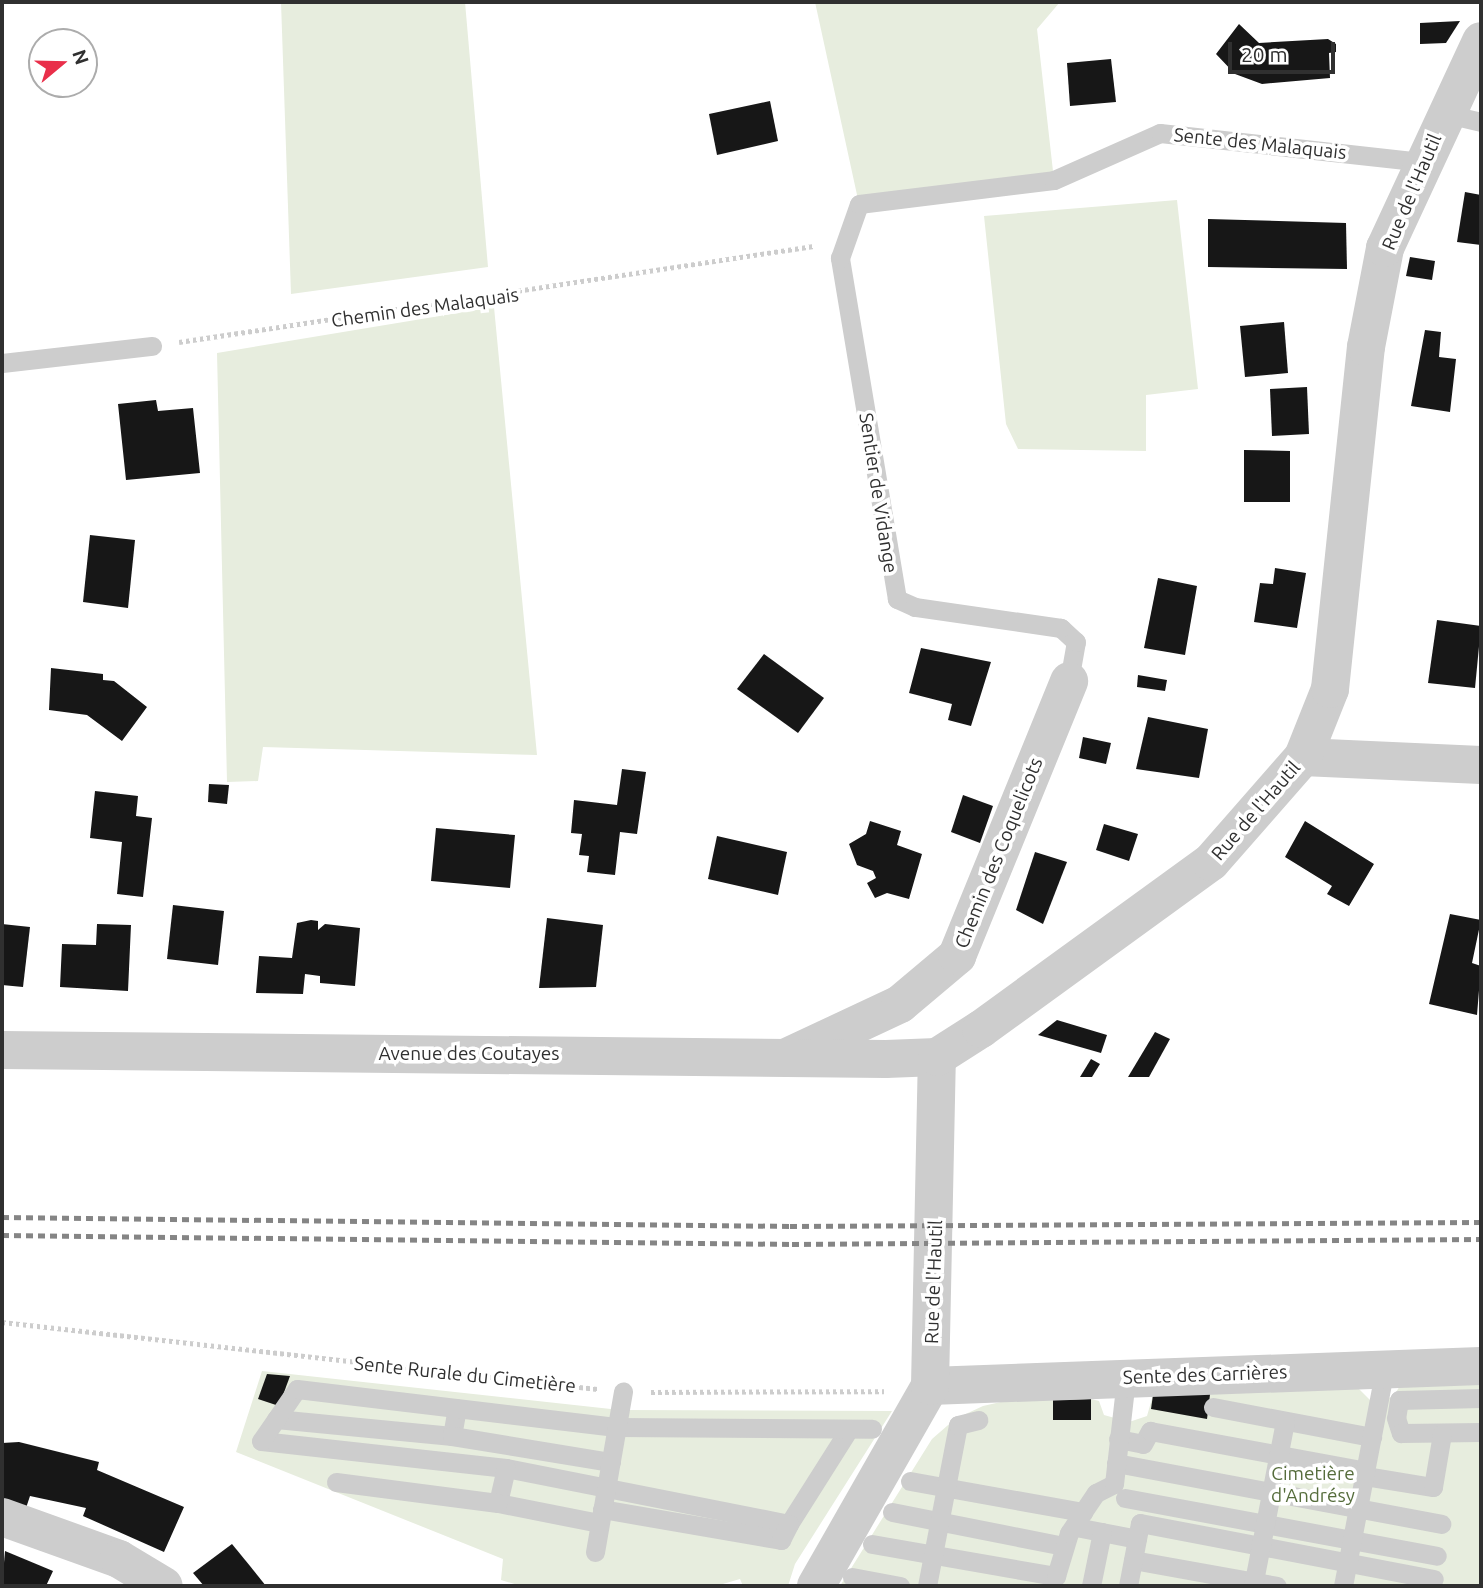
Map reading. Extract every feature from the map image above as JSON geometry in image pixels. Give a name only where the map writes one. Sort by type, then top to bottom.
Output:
[{"type":"street","name":"Rue de l'Hautil","points":[[930,1386],[936,1308],[937,1057],[1211,862],[1303,757],[1329,689],[1376,298],[1385,248],[1421,162],[1464,118],[1481,41]]},
{"type":"street","name":"Chemin des Coquelicots","points":[[787,1057],[900,1003],[957,956],[1069,681]]},
{"type":"street","points":[[1303,757],[1481,765]]},
{"type":"street","name":"Avenue des Coutayes","points":[[2,1050],[937,1057]]},
{"type":"street","name":"Sente des Carrières","points":[[930,1386],[1385,1367],[1481,1366]]},
{"type":"street","points":[[834,1582],[930,1386]]},
{"type":"street","points":[[2,1517],[119,1559],[164,1586]]},
{"type":"lane","name":"Sente des Malaquais","points":[[859,204],[1054,180],[1160,133],[1421,162]]},
{"type":"lane","name":"Sentier de Vidange","points":[[859,204],[840,258],[897,599],[915,607],[1061,628],[1076,642],[1069,681]]},
{"type":"lane","points":[[2,363],[152,345]]},
{"type":"lane","points":[[1385,1367],[1386,1417],[1401,1433],[1481,1432]]},
{"type":"lane","points":[[1126,1379],[1116,1463],[1119,1491],[1139,1531],[1128,1586]]},
{"type":"lane","points":[[789,1524],[606,1485],[506,1468],[261,1441],[297,1389],[616,1427],[872,1429]]},
{"type":"lane","points":[[594,1552],[623,1391]]},
{"type":"lane","points":[[1343,1586],[1372,1437],[1386,1417],[1399,1400],[1481,1398]]},
{"type":"lane","points":[[1213,1407],[1372,1437]]},
{"type":"lane","points":[[452,1436],[457,1408]]},
{"type":"lane","points":[[276,1419],[452,1436],[611,1462]]},
{"type":"lane","points":[[927,1586],[958,1425],[978,1420]]},
{"type":"lane","points":[[1254,1584],[1285,1421]]},
{"type":"lane","points":[[337,1482],[781,1540],[849,1429]]},
{"type":"lane","points":[[1118,1439],[1143,1444],[1150,1431],[1433,1488],[1442,1434]]},
{"type":"lane","points":[[1116,1463],[1441,1524]]},
{"type":"lane","points":[[499,1503],[506,1468]]},
{"type":"lane","points":[[910,1481],[1080,1519],[1102,1532],[1139,1531],[1261,1546],[1434,1579]]},
{"type":"lane","points":[[872,1544],[934,1554],[1055,1581],[1064,1546],[1096,1493],[1119,1491],[1265,1524],[1437,1556]]},
{"type":"lane","points":[[891,1512],[1064,1546]]},
{"type":"lane","points":[[1091,1586],[1102,1532]]},
{"type":"lane","points":[[1133,1560],[1254,1584],[1277,1586]]},
{"type":"lane","points":[[834,1582],[900,1586]]},
{"type":"path","name":"Chemin des Malaquais","points":[[152,345],[846,240]]},
{"type":"path","name":"Sente Rurale du Cimetière","points":[[2,1322],[623,1391],[822,1395],[930,1386]]},
{"type":"green space","points":[[281,2],[465,2],[488,267],[291,294]]},
{"type":"green space","points":[[815,2],[1060,2],[1037,29],[1054,180],[859,204]]},
{"type":"green space","points":[[1177,200],[1198,389],[1146,395],[1146,451],[1018,449],[1006,424],[984,216]]},
{"type":"green space","points":[[494,307],[537,755],[263,747],[258,781],[227,782],[217,353]]},
{"type":"green space","points":[[262,1371],[620,1410],[892,1411],[795,1564],[788,1586],[743,1586],[740,1579],[716,1586],[521,1586],[501,1580],[503,1559],[236,1452]]},
{"type":"green space","name":"Cimetière d'Andrésy","points":[[1481,1379],[1481,1586],[840,1586],[932,1439],[955,1419],[983,1406],[1014,1399],[1091,1399],[1099,1401],[1104,1415],[1129,1422],[1147,1416],[1153,1395],[1352,1382],[1371,1401],[1393,1397],[1403,1381]]},
{"type":"building","points":[[1460,21],[1446,43],[1420,44],[1420,23]]},
{"type":"building","points":[[1239,24],[1259,43],[1328,39],[1336,44],[1336,52],[1329,53],[1330,78],[1262,84],[1235,74],[1216,54]]},
{"type":"building","points":[[1111,59],[1116,102],[1070,106],[1067,63]]},
{"type":"building","points":[[770,101],[778,141],[717,155],[709,114]]},
{"type":"building","points":[[1465,192],[1481,195],[1481,245],[1457,242]]},
{"type":"building","points":[[1208,219],[1346,223],[1347,269],[1208,267]]},
{"type":"building","points":[[1410,257],[1435,261],[1432,280],[1406,276]]},
{"type":"building","points":[[1284,322],[1288,373],[1245,377],[1240,326]]},
{"type":"building","points":[[1425,330],[1441,332],[1439,357],[1456,359],[1450,412],[1411,406]]},
{"type":"building","points":[[1307,387],[1309,434],[1272,436],[1270,389]]},
{"type":"building","points":[[156,400],[158,411],[193,408],[200,473],[126,480],[118,404]]},
{"type":"building","points":[[1244,450],[1290,451],[1290,502],[1244,502]]},
{"type":"building","points":[[90,535],[135,540],[128,608],[83,602]]},
{"type":"building","points":[[1275,568],[1306,573],[1297,628],[1254,622],[1260,583],[1273,584]]},
{"type":"building","points":[[1158,578],[1197,586],[1185,655],[1144,648]]},
{"type":"building","points":[[1437,620],[1481,626],[1475,688],[1428,683]]},
{"type":"building","points":[[921,648],[991,662],[971,726],[948,720],[952,704],[909,693]]},
{"type":"building","points":[[764,654],[824,698],[798,733],[737,689]]},
{"type":"building","points":[[51,668],[103,674],[103,680],[114,681],[147,707],[122,741],[87,715],[49,710]]},
{"type":"building","points":[[1138,675],[1167,680],[1165,691],[1137,687]]},
{"type":"building","points":[[1148,717],[1208,729],[1199,778],[1136,769]]},
{"type":"building","points":[[1083,737],[1111,743],[1106,764],[1079,758]]},
{"type":"building","points":[[622,769],[646,772],[637,834],[620,832],[615,875],[587,872],[589,856],[579,855],[582,834],[571,833],[574,800],[617,805]]},
{"type":"building","points":[[209,784],[229,785],[227,804],[208,802]]},
{"type":"building","points":[[95,791],[138,796],[136,816],[152,818],[143,897],[117,894],[122,842],[90,838]]},
{"type":"building","points":[[963,795],[993,806],[980,843],[951,832]]},
{"type":"building","points":[[870,821],[901,831],[897,845],[922,854],[909,899],[887,893],[875,898],[867,883],[876,878],[873,871],[857,865],[849,844],[866,834]]},
{"type":"building","points":[[1305,821],[1374,864],[1349,906],[1327,894],[1332,886],[1285,857]]},
{"type":"building","points":[[1104,824],[1138,834],[1129,861],[1096,850]]},
{"type":"building","points":[[436,828],[515,835],[510,888],[431,881]]},
{"type":"building","points":[[717,836],[787,852],[778,895],[708,879]]},
{"type":"building","points":[[1035,852],[1067,862],[1043,924],[1016,910]]},
{"type":"building","points":[[173,905],[224,911],[218,965],[167,959]]},
{"type":"building","points":[[1450,914],[1481,920],[1472,963],[1481,966],[1477,1015],[1429,1004]]},
{"type":"building","points":[[547,918],[603,925],[596,987],[539,988]]},
{"type":"building","points":[[318,921],[318,930],[325,924],[360,928],[355,986],[320,983],[320,976],[305,974],[303,994],[256,993],[259,956],[292,958],[297,923]]},
{"type":"building","points":[[2,924],[30,927],[23,987],[2,985]]},
{"type":"building","points":[[97,924],[131,925],[128,991],[60,987],[62,944],[96,945]]},
{"type":"building","points":[[1057,1020],[1107,1035],[1101,1053],[1038,1035]]},
{"type":"building","points":[[1155,1032],[1170,1039],[1149,1077],[1128,1077]]},
{"type":"building","points":[[1091,1059],[1100,1064],[1092,1077],[1080,1077]]},
{"type":"building","points":[[267,1374],[290,1376],[279,1406],[258,1399]]},
{"type":"building","points":[[1211,1386],[1207,1419],[1151,1409],[1153,1395]]},
{"type":"building","points":[[1091,1399],[1091,1420],[1053,1420],[1053,1400]]},
{"type":"building","points":[[19,1442],[99,1462],[97,1470],[184,1507],[164,1552],[83,1516],[86,1508],[30,1496],[26,1508],[2,1502],[2,1443]]},
{"type":"building","points":[[232,1544],[266,1586],[204,1586],[193,1573]]},
{"type":"building","points":[[5,1551],[53,1571],[46,1586],[2,1586]]},
{"type":"railway","points":[[2,1217],[790,1226],[1481,1222]]},
{"type":"railway","points":[[2,1235],[792,1244],[1481,1239]]}]
